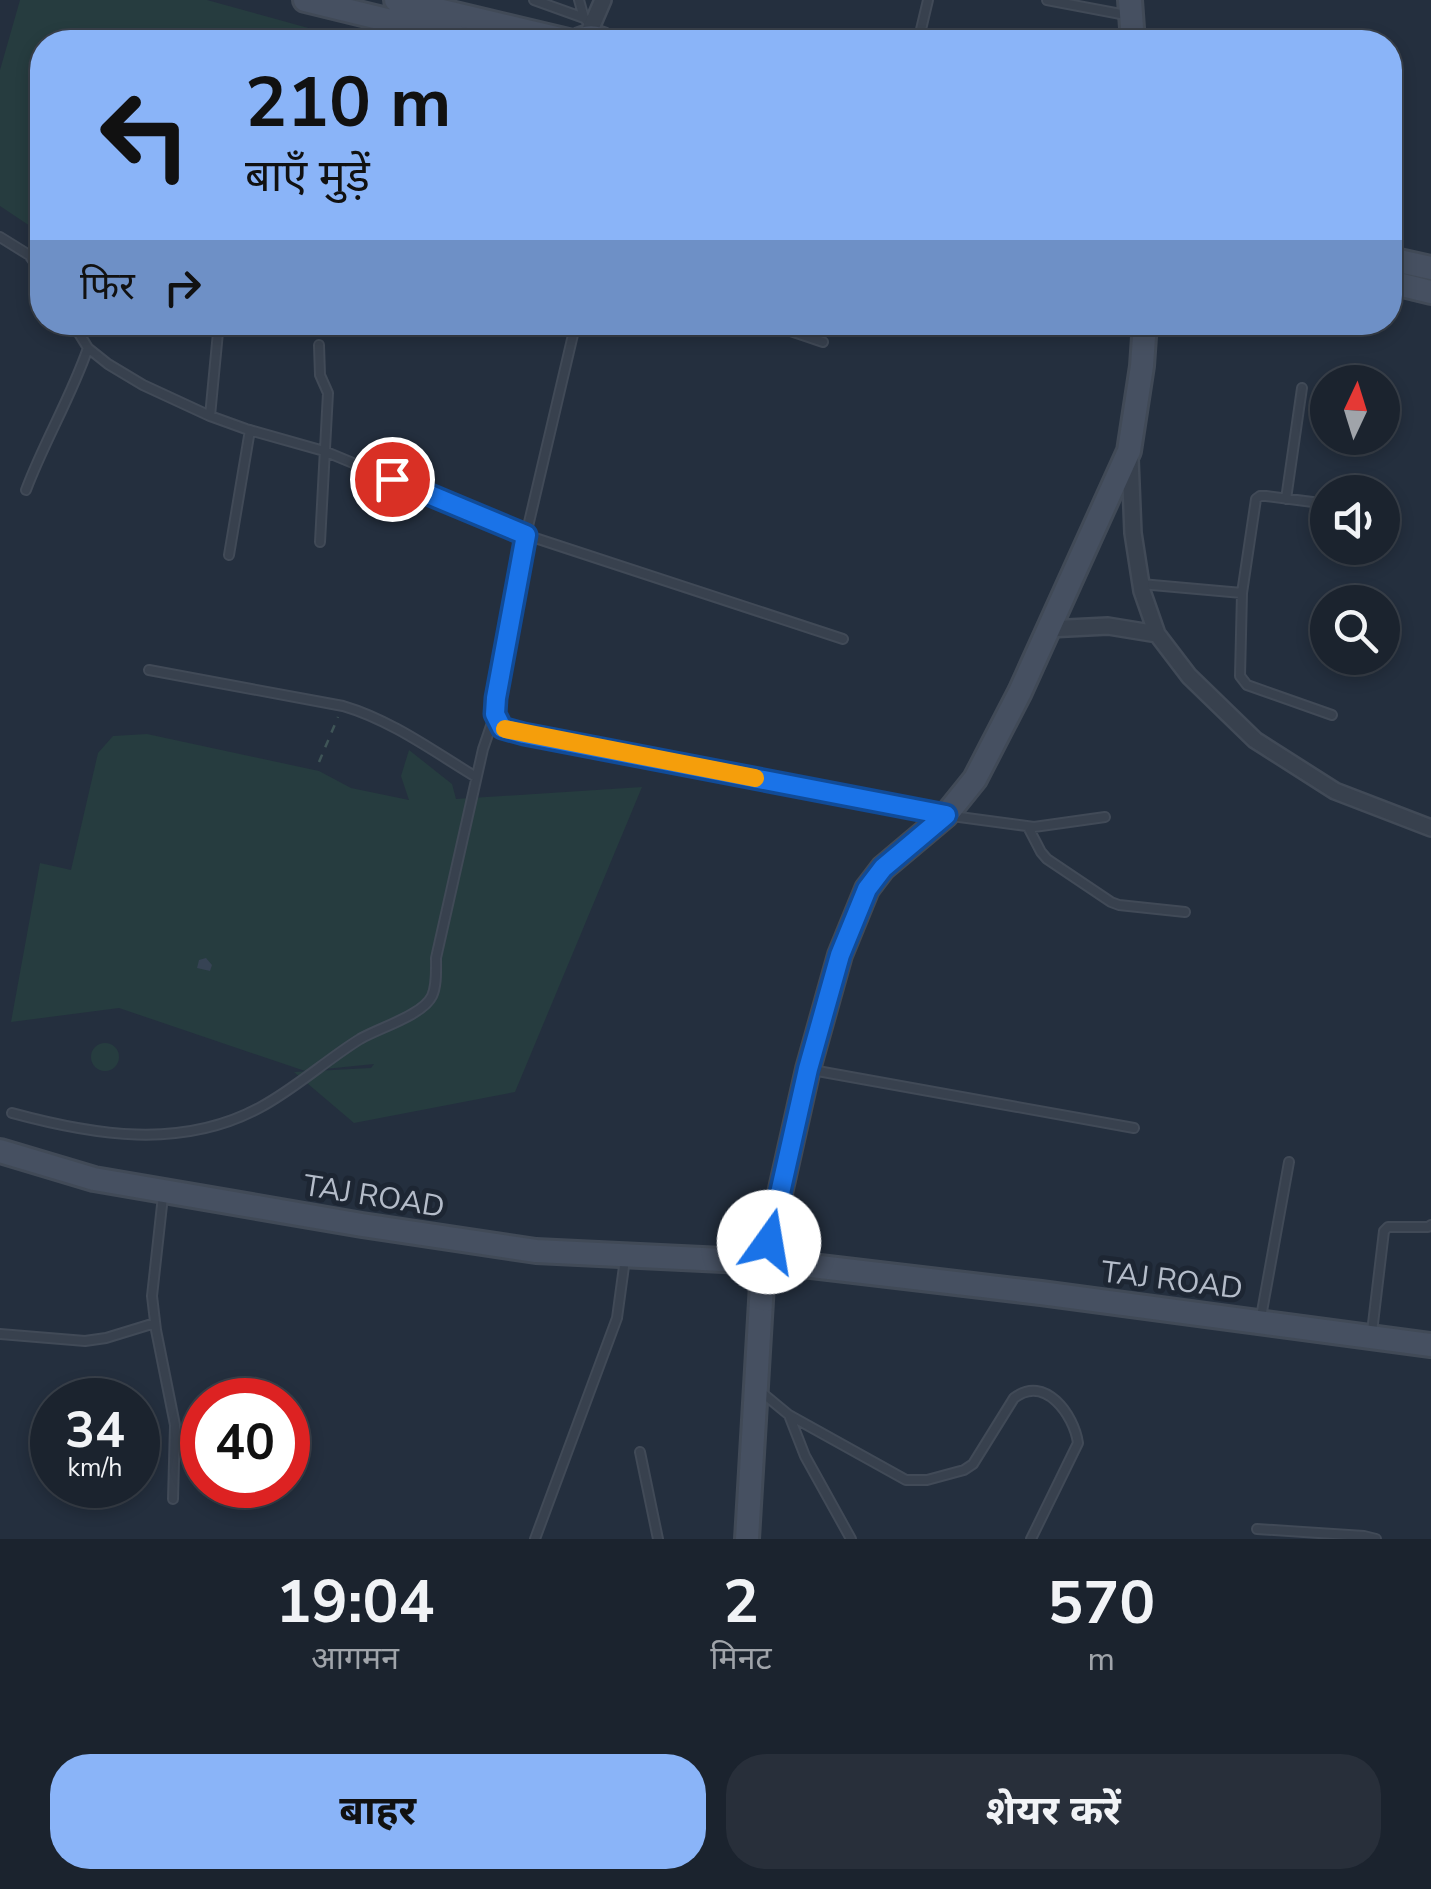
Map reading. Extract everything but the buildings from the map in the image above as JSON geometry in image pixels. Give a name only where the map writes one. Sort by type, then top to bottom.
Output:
[{"type":"main road","points":[[305,0],[428,30]]},
{"type":"main road","points":[[396,0],[559,30]]},
{"type":"main road","points":[[1402,262],[1431,268]]},
{"type":"main road","points":[[1402,285],[1431,292]]},
{"type":"main road","points":[[769,1242],[808,1069],[840,955],[867,889],[883,868],[946,815],[975,780],[1020,692],[1129,451],[1144,335]]},
{"type":"main road","name":"TAJ ROAD","points":[[0,1151],[94,1179],[536,1251],[744,1260]]},
{"type":"main road","points":[[769,1242],[783,1252],[786,1269],[779,1279],[762,1284],[746,1273],[744,1260],[750,1248],[769,1242]]},
{"type":"main road","name":"TAJ ROAD","points":[[786,1263],[1431,1344]]},
{"type":"main road","points":[[747,1539],[762,1284]]},
{"type":"street","points":[[588,30],[603,0]]},
{"type":"street","points":[[1129,451],[1133,532],[1141,584],[1157,634],[1188,676],[1255,740],[1335,791],[1431,828]]},
{"type":"street","points":[[1048,629],[1096,626],[1157,634]]},
{"type":"lane","points":[[534,0],[579,30]]},
{"type":"lane","points":[[579,0],[585,30]]},
{"type":"lane","points":[[921,30],[928,0]]},
{"type":"lane","points":[[1047,0],[1130,8]]},
{"type":"lane","points":[[0,238],[30,256]]},
{"type":"lane","points":[[80,335],[88,348],[108,364],[210,416],[324,451],[526,535],[843,639]]},
{"type":"lane","points":[[210,416],[218,335]]},
{"type":"lane","points":[[12,1113],[98,1133],[157,1135],[204,1128],[262,1107],[360,1039],[422,1008],[432,996],[436,958],[476,776],[495,714],[526,535],[573,335]]},
{"type":"lane","points":[[802,335],[822,342]]},
{"type":"lane","points":[[319,345],[321,381],[328,394],[320,542]]},
{"type":"lane","points":[[26,490],[88,348]]},
{"type":"lane","points":[[1286,499],[1302,388]]},
{"type":"lane","points":[[229,554],[250,430]]},
{"type":"lane","points":[[1310,502],[1260,496],[1256,499],[1242,593],[1240,676],[1247,685],[1332,715]]},
{"type":"lane","points":[[1141,584],[1242,593]]},
{"type":"lane","points":[[149,670],[362,712],[476,776]]},
{"type":"lane","points":[[495,714],[502,728],[524,734],[946,815],[1028,826],[1105,818]]},
{"type":"lane","points":[[1028,826],[1047,859],[1111,902],[1185,912]]},
{"type":"lane","points":[[808,1069],[1134,1128]]},
{"type":"lane","points":[[1260,1322],[1289,1162]]},
{"type":"lane","points":[[164,1191],[153,1276],[155,1323],[175,1425],[173,1500]]},
{"type":"lane","points":[[1372,1336],[1384,1231],[1388,1227],[1431,1225]]},
{"type":"lane","points":[[535,1539],[617,1318],[626,1255]]},
{"type":"lane","points":[[0,1334],[85,1341],[155,1323]]},
{"type":"lane","points":[[757,1388],[789,1416],[906,1480],[927,1480],[964,1470],[973,1464],[1014,1398],[1030,1391],[1052,1396],[1058,1400],[1078,1443],[1031,1539]]},
{"type":"lane","points":[[789,1416],[805,1456],[851,1539]]},
{"type":"lane","points":[[640,1452],[658,1539]]},
{"type":"lane","points":[[1257,1529],[1376,1539]]},
{"type":"path","points":[[319,762],[343,706]]},
{"type":"green space","points":[[20,0],[207,0],[316,30],[30,30],[30,226],[0,206],[0,70]]},
{"type":"green space","points":[[147,734],[319,771],[351,788],[409,800],[401,776],[409,750],[452,784],[456,799],[642,787],[515,1092],[354,1123],[294,1072],[371,1068],[374,1064],[305,1071],[119,1008],[11,1022],[40,863],[71,870],[98,753],[113,736]]},
{"type":"green space","points":[[105,1043],[115,1047],[119,1057],[115,1067],[105,1071],[95,1067],[91,1057],[95,1047]]},
{"type":"slow traffic","points":[[505,729],[755,778]]},
{"type":"route","points":[[392,479],[526,535],[496,698],[495,714],[502,728],[946,815],[883,868],[867,889],[840,955],[808,1069],[769,1242]]}]
